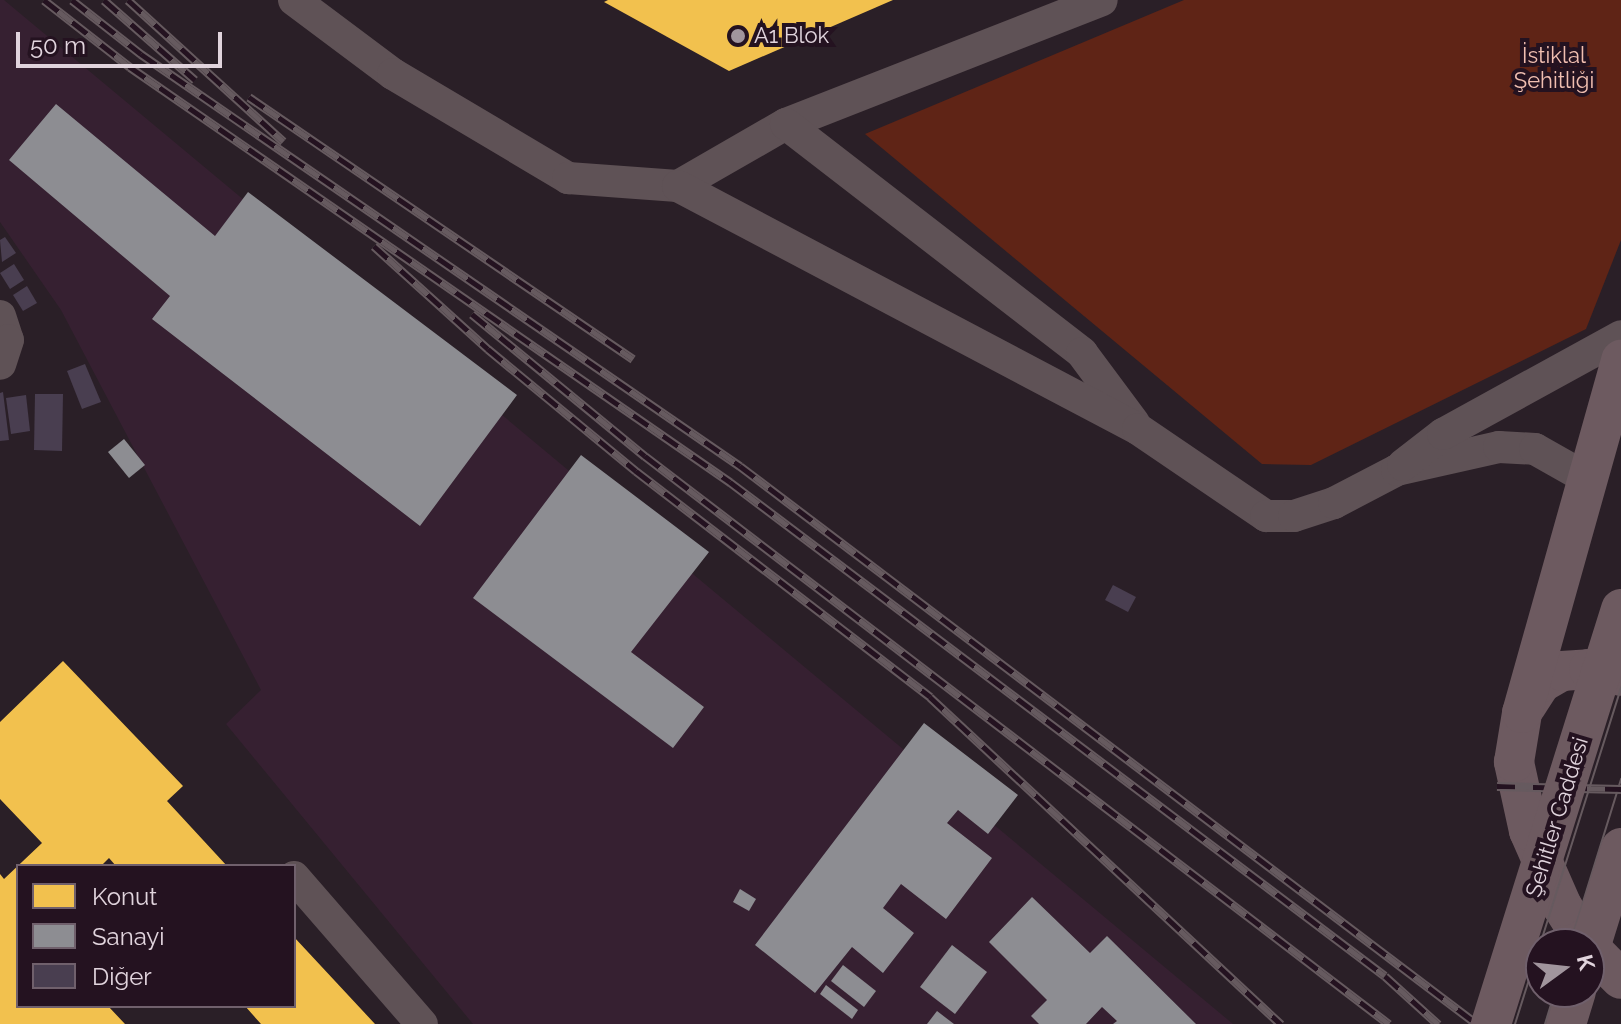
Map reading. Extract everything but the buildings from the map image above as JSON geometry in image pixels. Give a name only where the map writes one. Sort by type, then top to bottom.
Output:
[{"type":"main road","points":[[1578,928],[1537,849],[1514,762],[1522,713],[1621,360]]},
{"type":"main road","name":"Şehitler Caddesi","points":[[1491,1024],[1621,609]]},
{"type":"main road","points":[[1522,713],[1541,683],[1562,671],[1589,669],[1621,676]]},
{"type":"main road","points":[[1594,928],[1621,848]]},
{"type":"main road","points":[[1537,849],[1577,887],[1621,893]]},
{"type":"main road","points":[[1605,963],[1621,979]]},
{"type":"street","points":[[294,0],[393,74],[568,178],[678,186],[1138,429],[1266,516],[1294,516],[1334,503],[1397,470],[1443,434],[1621,336]]},
{"type":"street","points":[[678,186],[786,124],[1102,0]]},
{"type":"street","points":[[786,124],[1082,353],[1138,429]]},
{"type":"street","points":[[0,316],[8,340],[0,364]]},
{"type":"street","points":[[1397,470],[1499,447],[1535,449],[1588,479]]},
{"type":"street","points":[[296,878],[422,1024]]},
{"type":"shaded area","points":[[0,0],[4,0],[1233,1024],[473,1024],[226,724],[261,690],[61,310],[0,222]]},
{"type":"green space","name":"İstiklal Şehitliği","points":[[1184,0],[1621,0],[1621,240],[1586,329],[1311,465],[1262,464],[865,134]]},
{"type":"tram line","points":[[1515,1024],[1621,687]]},
{"type":"tram line","points":[[1575,928],[1621,779]]},
{"type":"tram line","points":[[1545,1024],[1550,1008]]},
{"type":"railway","points":[[44,0],[130,67],[730,482],[1385,976],[1438,1024]]},
{"type":"railway","points":[[72,0],[141,54],[740,466],[1477,1024]]},
{"type":"railway","points":[[104,0],[195,80]]},
{"type":"railway","points":[[128,0],[283,141]]},
{"type":"railway","points":[[249,97],[633,359]]},
{"type":"railway","points":[[374,246],[488,349],[636,471],[930,697],[1281,1024]]},
{"type":"railway","points":[[472,314],[645,456],[1389,1024]]},
{"type":"railway","points":[[1497,786],[1621,789]]},
{"type":"place","name":"A1 Blok","points":[[738,36]]}]
